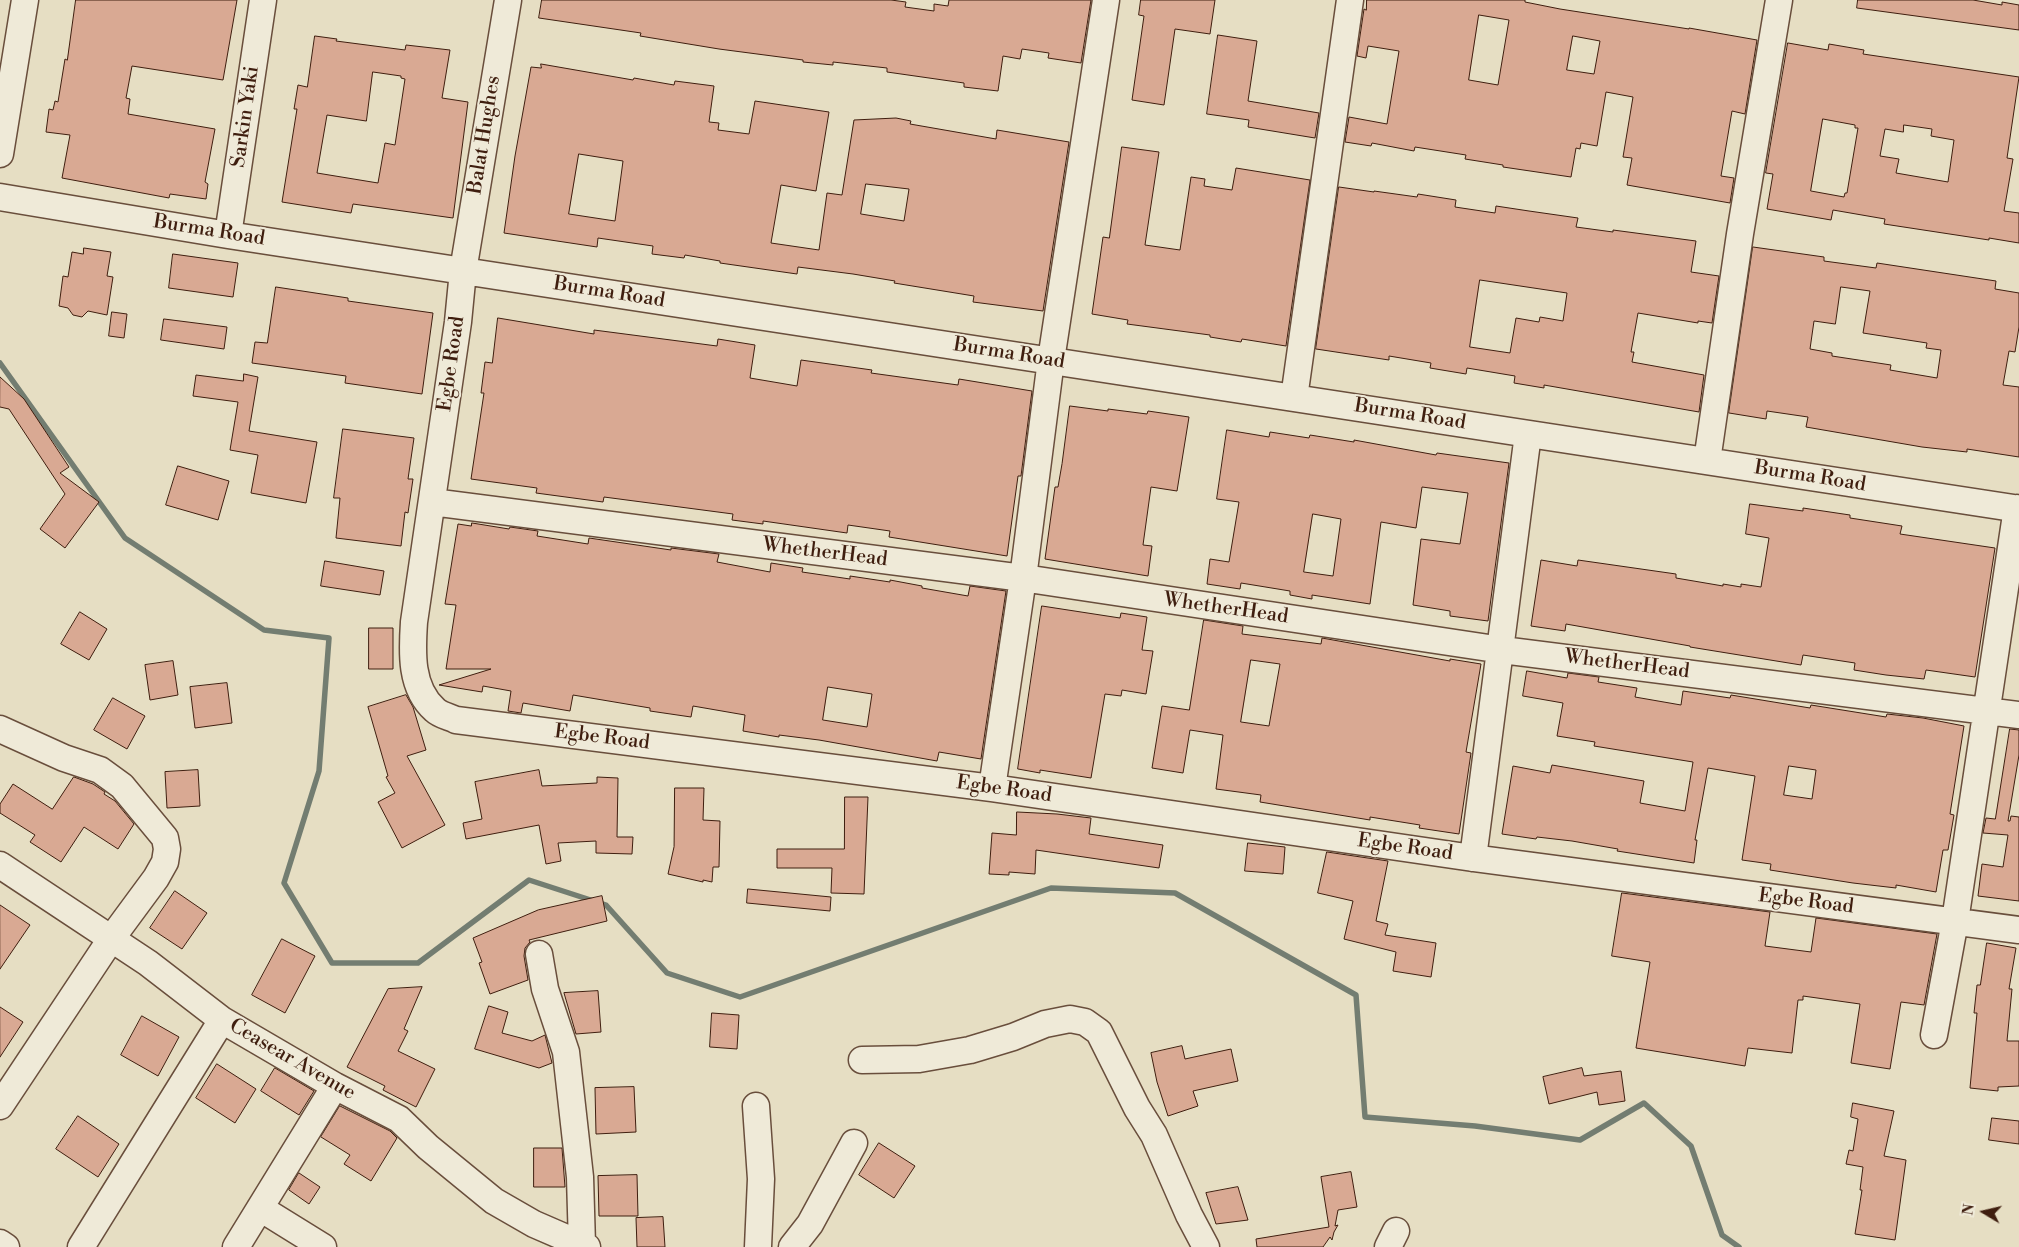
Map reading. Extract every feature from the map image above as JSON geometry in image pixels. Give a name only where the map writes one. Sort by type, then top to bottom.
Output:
[{"type":"street","points":[[1,43],[9,0]]},
{"type":"street","points":[[0,154],[25,0]]},
{"type":"street","name":"Sarkin Yaki","points":[[228,235],[263,0]]},
{"type":"street","name":"Balat Hughes","points":[[463,270],[508,0]]},
{"type":"street","points":[[992,788],[1023,578],[1051,360],[1106,0]]},
{"type":"street","points":[[1294,398],[1350,0]]},
{"type":"street","points":[[1707,461],[1740,234],[1779,0]]},
{"type":"street","name":"Burma Road","points":[[0,197],[228,235],[2018,509]]},
{"type":"street","name":"Egbe Road","points":[[463,270],[457,332],[414,622],[412,656],[420,686],[436,711],[456,720],[992,788],[1473,858],[2019,930]]},
{"type":"street","points":[[1473,858],[1502,650],[1528,434]]},
{"type":"street","name":"WhetherHead","points":[[432,502],[1023,578],[1502,650],[2019,714]]},
{"type":"street","points":[[1934,1035],[1955,921],[2018,509]]},
{"type":"street","points":[[0,730],[56,755],[100,770],[122,786],[165,838],[167,849],[165,862],[161,870],[111,939],[0,1106]]},
{"type":"street","name":"Ceasear Avenue","points":[[0,865],[148,963],[222,1020],[334,1086],[399,1119],[428,1147],[494,1201],[534,1224],[584,1246]]},
{"type":"street","points":[[539,954],[545,989],[566,1052],[580,1177],[584,1246]]},
{"type":"street","points":[[862,1060],[920,1059],[970,1050],[1013,1038],[1045,1024],[1070,1019],[1091,1025],[1099,1032],[1137,1108],[1154,1135],[1189,1215],[1206,1247]]},
{"type":"street","points":[[81,1247],[222,1020]]},
{"type":"street","points":[[236,1247],[334,1086]]},
{"type":"street","points":[[756,1106],[761,1178],[758,1247]]},
{"type":"street","points":[[792,1247],[810,1224],[854,1143]]},
{"type":"street","points":[[260,1208],[322,1247]]},
{"type":"street","points":[[0,1243],[6,1247]]},
{"type":"building","points":[[76,0],[237,0],[223,80],[132,66],[126,98],[130,99],[128,114],[215,129],[205,182],[208,184],[206,199],[170,194],[169,198],[62,178],[70,135],[46,132],[49,109],[53,110],[55,101],[58,102],[65,59],[67,60]]},
{"type":"building","points":[[542,0],[891,0],[906,2],[905,7],[934,11],[934,4],[948,6],[949,0],[1091,0],[1081,63],[1048,58],[1049,53],[1022,49],[1020,59],[1003,56],[998,91],[964,87],[964,83],[887,72],[887,68],[833,62],[833,65],[803,62],[803,60],[640,36],[641,33],[539,18]]},
{"type":"building","points":[[1141,0],[1215,0],[1210,34],[1175,29],[1164,105],[1132,100],[1144,16],[1139,15]]},
{"type":"building","points":[[1367,0],[1525,0],[1525,2],[1560,9],[1757,40],[1745,114],[1732,111],[1721,176],[1734,178],[1730,203],[1627,185],[1632,158],[1623,157],[1633,97],[1606,92],[1597,146],[1581,143],[1580,149],[1576,148],[1571,177],[1503,167],[1503,165],[1465,159],[1466,155],[1415,147],[1414,151],[1372,143],[1371,146],[1345,142],[1349,117],[1387,124],[1399,51],[1368,46],[1366,58],[1357,56],[1364,9],[1366,10]],"holes":[[[1479,15],[1509,20],[1498,85],[1469,80]],[[1573,36],[1600,41],[1594,74],[1567,70]]]},
{"type":"building","points":[[1858,0],[1973,0],[2002,5],[2002,2],[2019,5],[2019,30],[1857,8]]},
{"type":"building","points":[[1218,35],[1257,41],[1248,101],[1319,113],[1315,138],[1248,127],[1249,120],[1207,114]]},
{"type":"building","points":[[315,36],[337,39],[336,41],[405,50],[406,45],[450,50],[442,98],[468,102],[453,218],[353,204],[351,213],[282,202],[297,109],[294,109],[298,85],[307,87]],"holes":[[[373,72],[401,76],[401,78],[405,79],[395,145],[385,143],[378,183],[317,173],[327,115],[366,121]]]},
{"type":"building","points":[[1788,43],[1828,50],[1829,44],[1864,50],[1863,54],[2019,77],[2007,158],[2013,159],[2004,211],[2019,213],[2019,243],[1884,224],[1885,219],[1833,210],[1831,220],[1767,209],[1773,174],[1766,173]],"holes":[[[1823,119],[1855,125],[1855,128],[1858,128],[1847,193],[1845,193],[1844,197],[1811,191]],[[1904,125],[1932,129],[1931,136],[1954,140],[1948,182],[1896,173],[1899,159],[1880,156],[1885,129],[1903,132]]]},
{"type":"building","points":[[541,64],[633,80],[634,78],[674,85],[675,81],[714,86],[709,122],[719,123],[718,130],[749,134],[755,101],[829,112],[816,191],[781,185],[771,243],[819,250],[827,193],[842,195],[854,120],[896,118],[911,121],[910,124],[996,139],[997,130],[1069,142],[1043,311],[973,302],[974,296],[894,283],[895,281],[853,274],[798,267],[797,274],[720,263],[720,261],[685,255],[684,258],[652,254],[653,246],[598,238],[597,247],[504,233],[515,156],[531,67],[541,68]],"holes":[[[579,154],[623,161],[615,221],[569,214]],[[866,184],[909,189],[904,221],[861,214]]]},
{"type":"building","points":[[1122,147],[1159,152],[1145,245],[1180,250],[1191,177],[1205,179],[1204,186],[1232,190],[1236,168],[1310,180],[1286,346],[1242,339],[1241,342],[1210,337],[1210,335],[1127,324],[1128,320],[1092,314],[1103,237],[1109,238]]},
{"type":"building","points":[[1339,187],[1417,197],[1418,194],[1456,200],[1455,207],[1495,213],[1496,206],[1578,218],[1576,227],[1696,241],[1691,272],[1719,276],[1712,323],[1698,321],[1698,323],[1638,313],[1631,352],[1634,352],[1632,362],[1704,375],[1699,412],[1544,385],[1544,388],[1514,383],[1515,376],[1467,368],[1466,374],[1430,368],[1431,363],[1389,356],[1389,360],[1316,349]],"holes":[[[1480,280],[1567,293],[1563,321],[1540,317],[1539,322],[1516,318],[1510,353],[1470,347]]]},
{"type":"building","points":[[1753,247],[1824,257],[1824,261],[1876,268],[1877,263],[1996,281],[1995,289],[2019,293],[2019,327],[2015,352],[2009,351],[2003,385],[2019,387],[2019,457],[1967,449],[1967,452],[1922,447],[1806,427],[1808,417],[1767,411],[1766,419],[1729,413]],"holes":[[[1841,287],[1870,291],[1863,333],[1927,343],[1926,348],[1941,350],[1937,378],[1890,370],[1891,365],[1832,356],[1832,353],[1810,349],[1814,321],[1835,324]]]},
{"type":"building","points":[[84,248],[111,252],[107,276],[113,277],[107,315],[88,311],[82,317],[73,315],[68,308],[59,306],[63,276],[68,277],[72,252],[83,254]]},
{"type":"building","points":[[173,254],[238,263],[233,297],[169,288]]},
{"type":"building","points":[[276,287],[348,298],[348,301],[433,313],[422,394],[345,383],[346,376],[252,363],[255,342],[267,343]]},
{"type":"building","points":[[112,312],[127,314],[124,338],[109,336]]},
{"type":"building","points":[[498,318],[594,334],[594,330],[717,346],[718,339],[755,345],[750,378],[797,386],[801,360],[872,370],[871,373],[958,385],[959,379],[1032,391],[1021,476],[1018,476],[1007,556],[889,537],[890,531],[848,525],[847,533],[763,521],[763,524],[732,520],[733,514],[604,497],[603,502],[536,493],[537,488],[471,479],[484,393],[481,393],[485,362],[492,363]]},
{"type":"building","points":[[164,319],[227,327],[224,349],[161,340]]},
{"type":"building","points":[[244,374],[258,377],[249,431],[317,442],[306,503],[251,493],[258,455],[230,450],[238,402],[193,396],[196,375],[243,381]]},
{"type":"building","points":[[0,377],[24,399],[69,467],[60,473],[99,502],[65,548],[40,529],[65,494],[9,409],[0,407]]},
{"type":"building","points":[[1070,406],[1147,414],[1148,411],[1189,417],[1177,491],[1151,487],[1143,545],[1152,546],[1148,576],[1045,559],[1055,487],[1058,487]]},
{"type":"building","points":[[343,429],[414,438],[408,479],[413,479],[408,513],[405,512],[401,546],[336,538],[340,498],[334,498]]},
{"type":"building","points":[[1227,430],[1269,437],[1270,432],[1309,438],[1310,435],[1354,442],[1354,440],[1436,455],[1437,453],[1509,463],[1488,621],[1450,616],[1450,611],[1413,605],[1421,539],[1460,544],[1468,493],[1422,487],[1416,528],[1381,522],[1370,604],[1312,595],[1312,599],[1290,595],[1290,591],[1241,583],[1240,589],[1207,584],[1210,559],[1229,562],[1239,502],[1217,499]],"holes":[[[1313,514],[1341,519],[1333,576],[1304,572]]]},
{"type":"building","points":[[178,466],[229,481],[218,520],[166,505]]},
{"type":"building","points":[[1750,504],[1803,511],[1803,508],[1850,515],[1850,518],[1902,526],[1900,534],[1995,548],[1975,677],[1926,670],[1924,679],[1886,675],[1854,670],[1855,663],[1803,655],[1801,665],[1566,624],[1565,631],[1531,626],[1541,560],[1577,566],[1578,560],[1676,574],[1676,578],[1723,586],[1723,584],[1741,587],[1741,584],[1761,587],[1769,538],[1746,534]]},
{"type":"building","points":[[472,523],[509,529],[510,527],[538,531],[537,536],[588,544],[589,538],[671,550],[671,548],[719,554],[717,562],[770,572],[771,563],[803,568],[802,572],[850,579],[850,576],[890,582],[890,580],[968,596],[970,586],[1006,591],[981,759],[939,752],[937,761],[819,740],[779,735],[779,737],[743,731],[745,715],[693,706],[691,717],[650,711],[650,708],[573,695],[570,711],[523,703],[521,713],[508,711],[511,691],[483,686],[482,692],[439,685],[491,669],[446,669],[456,605],[445,604],[458,524],[471,526]],"holes":[[[828,687],[872,694],[867,727],[823,720]]]},
{"type":"building","points":[[325,561],[384,571],[380,595],[321,586]]},
{"type":"building","points":[[1042,606],[1120,618],[1121,613],[1147,617],[1142,650],[1153,651],[1146,694],[1122,690],[1121,696],[1105,694],[1091,778],[1040,770],[1040,773],[1018,769]]},
{"type":"building","points":[[80,612],[107,629],[89,660],[61,644]]},
{"type":"building","points":[[1204,620],[1243,626],[1242,634],[1321,644],[1322,638],[1450,661],[1450,659],[1481,664],[1466,752],[1471,753],[1459,834],[1419,828],[1420,825],[1370,817],[1370,820],[1260,802],[1261,795],[1216,789],[1223,735],[1190,730],[1183,773],[1152,768],[1162,706],[1189,710]],"holes":[[[1251,660],[1280,664],[1269,726],[1241,722]]]},
{"type":"building","points":[[369,628],[393,628],[393,669],[369,669]]},
{"type":"building","points":[[173,661],[178,695],[150,700],[145,665]]},
{"type":"building","points":[[1527,671],[1567,678],[1568,673],[1599,677],[1598,682],[1637,688],[1635,697],[1681,705],[1683,691],[1730,698],[1731,695],[1810,708],[1811,705],[1886,717],[1887,714],[1923,718],[1964,726],[1950,814],[1954,815],[1948,850],[1943,850],[1936,892],[1896,885],[1896,888],[1853,883],[1770,870],[1771,864],[1742,860],[1755,776],[1708,768],[1695,840],[1697,840],[1694,863],[1617,851],[1618,849],[1572,841],[1537,837],[1536,839],[1502,834],[1513,766],[1550,773],[1552,765],[1644,781],[1640,803],[1685,811],[1693,762],[1594,746],[1595,742],[1557,736],[1563,703],[1523,696]],"holes":[[[1789,766],[1816,770],[1812,799],[1784,795]]]},
{"type":"building","points":[[227,683],[232,723],[195,728],[190,687]]},
{"type":"building","points":[[406,695],[413,707],[426,750],[407,756],[445,825],[402,848],[378,802],[395,793],[386,777],[388,776],[368,707]]},
{"type":"building","points":[[113,698],[145,716],[127,749],[94,730]]},
{"type":"building","points":[[2010,729],[2019,730],[2019,755],[2008,821],[2010,821],[2011,816],[2019,817],[2019,901],[1978,896],[1982,864],[2003,867],[2008,835],[1983,833],[1986,818],[1995,819]]},
{"type":"building","points":[[198,770],[200,806],[167,808],[165,772]]},
{"type":"building","points":[[539,770],[542,786],[597,783],[597,777],[618,778],[617,837],[633,837],[632,854],[596,853],[596,841],[558,843],[561,861],[546,864],[539,825],[466,839],[463,823],[482,819],[475,782]]},
{"type":"building","points":[[74,777],[93,784],[105,792],[104,794],[115,801],[134,824],[118,849],[84,827],[61,862],[30,842],[35,835],[0,813],[0,804],[13,784],[52,809]]},
{"type":"building","points":[[675,788],[704,788],[703,820],[720,821],[719,867],[713,867],[712,882],[703,880],[703,882],[668,874],[674,847]]},
{"type":"building","points":[[845,797],[868,797],[864,894],[831,893],[832,868],[777,868],[777,849],[844,849]]},
{"type":"building","points":[[1017,812],[1091,818],[1089,834],[1163,845],[1159,868],[1036,850],[1035,874],[1009,872],[1009,875],[989,874],[992,833],[1016,835]]},
{"type":"building","points":[[1248,843],[1285,847],[1283,874],[1245,871]]},
{"type":"building","points":[[1327,852],[1388,861],[1376,921],[1388,924],[1385,935],[1436,943],[1431,977],[1393,971],[1396,952],[1344,939],[1353,901],[1318,893]]},
{"type":"building","points":[[748,889],[831,897],[830,911],[747,903]]},
{"type":"building","points":[[175,891],[207,913],[182,949],[150,928]]},
{"type":"building","points":[[1622,893],[1770,912],[1765,946],[1811,952],[1816,918],[1937,934],[1924,1005],[1901,1002],[1890,1069],[1851,1063],[1860,1004],[1803,996],[1803,1000],[1798,1000],[1792,1053],[1748,1048],[1745,1066],[1636,1048],[1650,962],[1612,956]]},
{"type":"building","points":[[602,896],[607,921],[529,940],[530,942],[525,948],[524,956],[528,980],[490,994],[479,963],[482,962],[473,938],[538,910]]},
{"type":"building","points":[[0,905],[30,925],[0,969]]},
{"type":"building","points":[[282,939],[315,956],[285,1013],[252,995]]},
{"type":"building","points":[[1987,943],[2016,948],[2009,989],[2012,989],[2007,1041],[2019,1041],[2019,1086],[1998,1087],[1998,1091],[1970,1088],[1977,1013],[1974,1013],[1977,985],[1980,985]]},
{"type":"building","points":[[422,987],[404,1029],[408,1031],[398,1051],[435,1069],[416,1107],[383,1090],[385,1086],[347,1067],[388,989]]},
{"type":"building","points":[[598,991],[601,1032],[576,1034],[564,993]]},
{"type":"building","points":[[489,1006],[508,1012],[502,1033],[532,1041],[545,1035],[552,1063],[539,1068],[475,1049]]},
{"type":"building","points":[[0,1007],[23,1022],[0,1057]]},
{"type":"building","points":[[712,1013],[739,1015],[737,1049],[710,1047]]},
{"type":"building","points":[[142,1016],[179,1037],[158,1076],[121,1055]]},
{"type":"building","points":[[1182,1046],[1185,1059],[1231,1049],[1238,1081],[1193,1091],[1198,1106],[1168,1116],[1157,1082],[1151,1053]]},
{"type":"building","points":[[217,1064],[256,1089],[235,1123],[196,1098]]},
{"type":"building","points":[[275,1068],[314,1091],[299,1115],[261,1091]]},
{"type":"building","points":[[1582,1068],[1584,1076],[1621,1071],[1625,1101],[1599,1105],[1597,1092],[1549,1104],[1543,1077]]},
{"type":"building","points":[[634,1087],[636,1132],[596,1134],[595,1088]]},
{"type":"building","points":[[1853,1103],[1894,1111],[1884,1156],[1906,1160],[1895,1240],[1855,1234],[1862,1190],[1860,1190],[1863,1167],[1846,1164],[1849,1150],[1853,1151],[1858,1119],[1851,1117]]},
{"type":"building","points":[[340,1106],[390,1131],[397,1138],[371,1181],[344,1164],[350,1155],[321,1137]]},
{"type":"building","points":[[78,1116],[119,1144],[98,1177],[56,1149]]},
{"type":"building","points":[[1992,1118],[2019,1121],[2019,1144],[1989,1140]]},
{"type":"building","points":[[879,1143],[915,1166],[894,1198],[859,1175]]},
{"type":"building","points":[[534,1148],[562,1148],[565,1187],[534,1187]]},
{"type":"building","points":[[1351,1172],[1357,1207],[1338,1210],[1335,1226],[1338,1225],[1332,1240],[1330,1237],[1323,1247],[1257,1247],[1256,1239],[1329,1227],[1321,1177]]},
{"type":"building","points":[[299,1173],[320,1187],[309,1204],[289,1190]]},
{"type":"building","points":[[637,1175],[638,1216],[599,1216],[598,1176]]},
{"type":"building","points":[[1238,1187],[1248,1220],[1216,1224],[1206,1193]]},
{"type":"building","points":[[663,1217],[665,1247],[637,1247],[636,1218]]},
{"type":"waterway","points":[[0,363],[125,538],[264,630],[329,638],[319,771],[284,883],[332,963],[418,963],[529,880],[606,905],[667,973],[740,997],[1051,888],[1175,893],[1356,995],[1365,1117],[1475,1126],[1580,1140],[1644,1103],[1691,1146],[1722,1235],[1739,1247]]}]
